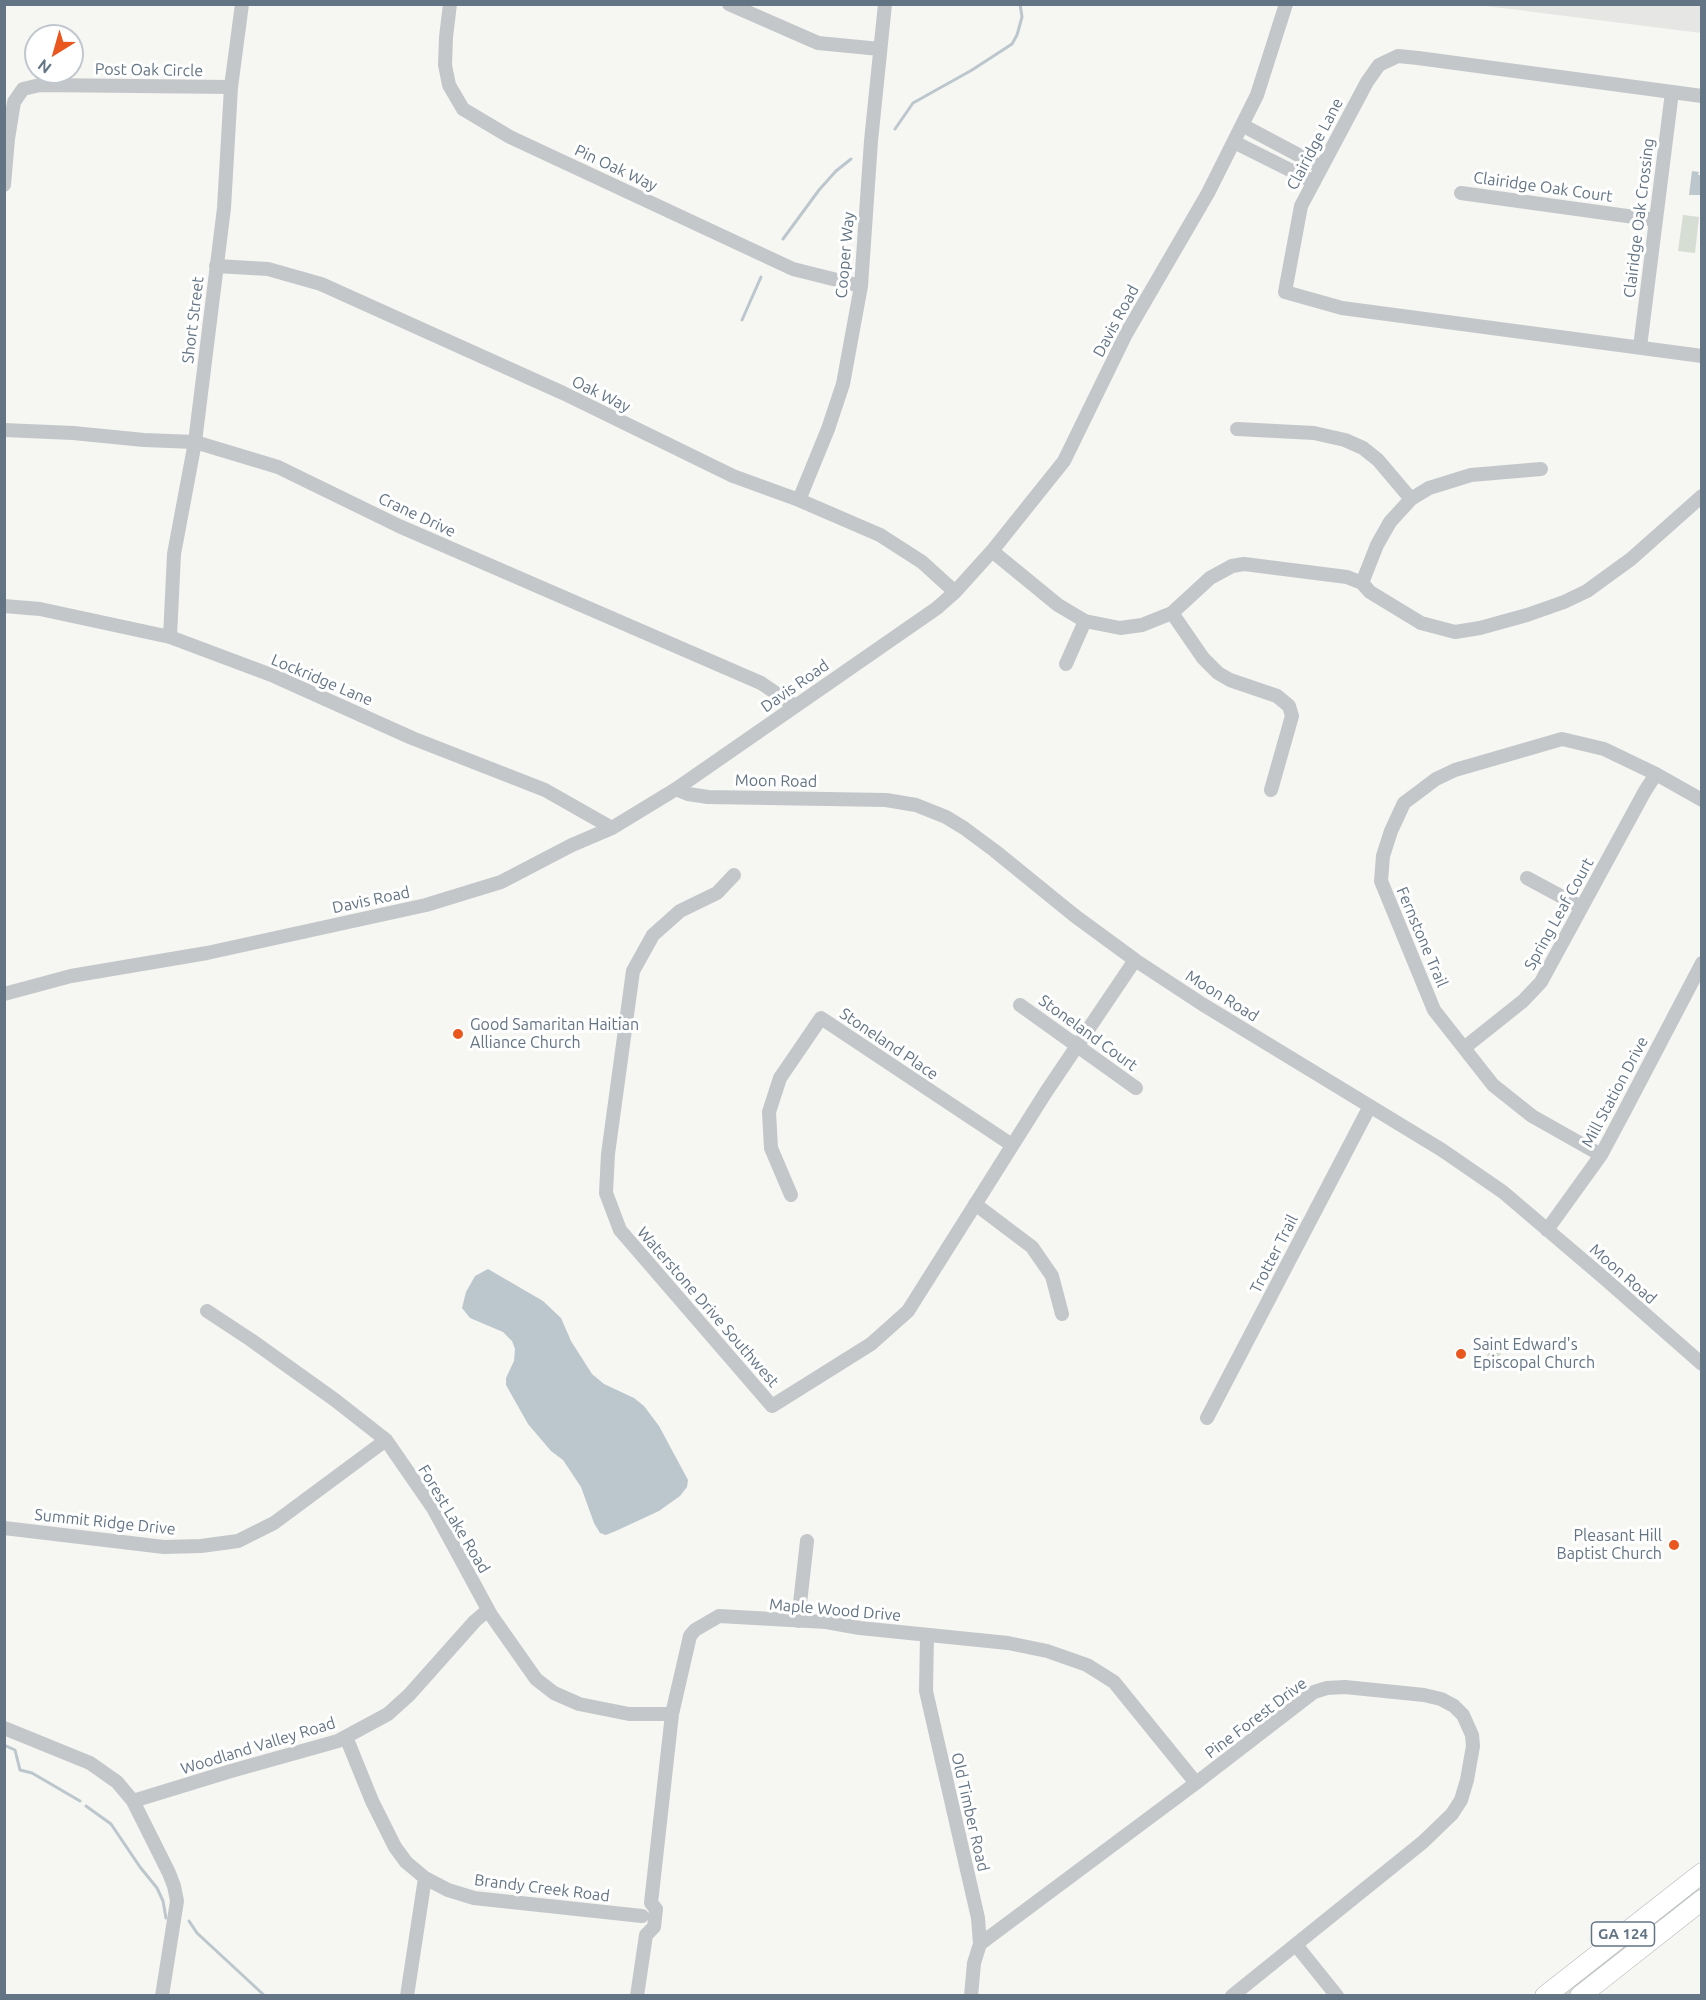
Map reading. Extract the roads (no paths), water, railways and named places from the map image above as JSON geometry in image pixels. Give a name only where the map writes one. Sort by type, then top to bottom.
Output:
[{"type":"highway","name":"GA 124","points":[[1545,1995],[1701,1873]]},
{"type":"highway","name":"GA 124","points":[[1580,1995],[1701,1900]]},
{"type":"street","name":"Short Street","points":[[170,638],[174,554],[195,442],[224,208],[231,87],[242,4]]},
{"type":"street","name":"Pin Oak Way","points":[[450,4],[445,65],[450,85],[463,109],[510,137],[793,269],[861,286]]},
{"type":"street","points":[[729,4],[818,43],[880,49]]},
{"type":"street","name":"Cooper Way","points":[[799,500],[828,429],[843,384],[861,286],[885,4]]},
{"type":"street","name":"Davis Road","points":[[4,994],[71,976],[207,953],[426,906],[501,882],[572,845],[612,828],[676,789],[937,608],[955,592],[992,551],[1064,461],[1126,334],[1208,194],[1257,95],[1286,4]]},
{"type":"street","name":"Clairidge Lane","points":[[1701,96],[1398,56],[1379,65],[1367,81],[1301,206],[1285,292],[1342,308],[1701,356]]},
{"type":"street","name":"Post Oak Circle","points":[[4,185],[14,102],[23,89],[40,85],[231,87]]},
{"type":"street","name":"Clairidge Oak Crossing","points":[[1640,347],[1672,92]]},
{"type":"street","points":[[1242,125],[1321,167]]},
{"type":"street","points":[[1233,142],[1314,182]]},
{"type":"street","name":"Clairidge Oak Court","points":[[1461,193],[1656,220]]},
{"type":"street","name":"Oak Way","points":[[216,266],[268,269],[321,284],[563,393],[733,476],[799,500],[880,535],[922,562],[955,592]]},
{"type":"street","points":[[1238,429],[1314,433],[1345,440],[1363,448],[1377,460],[1411,500]]},
{"type":"street","name":"Crane Drive","points":[[4,430],[195,442],[278,466],[399,526],[761,683],[795,706]]},
{"type":"street","points":[[1362,583],[1386,528],[1400,510],[1429,488],[1471,475],[1541,469]]},
{"type":"street","points":[[992,551],[1058,605],[1085,621],[1120,628],[1142,626],[1172,613],[1210,578],[1232,566],[1257,565],[1347,577],[1362,583],[1370,592],[1421,623],[1455,632],[1480,628],[1527,615],[1587,591],[1631,559],[1701,496]]},
{"type":"street","name":"Lockridge Lane","points":[[4,606],[40,609],[170,638],[274,676],[412,738],[545,790],[612,828]]},
{"type":"street","points":[[1172,613],[1203,658],[1218,673],[1230,680],[1277,696],[1289,706],[1292,716],[1271,790]]},
{"type":"street","points":[[1066,664],[1085,621]]},
{"type":"street","name":"Fernstone Trail","points":[[1601,1155],[1533,1116],[1493,1085],[1434,1010],[1381,881],[1386,848],[1404,803],[1436,779],[1455,770],[1563,739],[1604,749],[1656,774],[1701,800]]},
{"type":"street","name":"Spring Leaf Court","points":[[1464,1048],[1522,1001],[1541,982],[1656,774]]},
{"type":"street","name":"Moon Road","points":[[676,789],[688,794],[708,796],[885,800],[928,808],[964,828],[1075,916],[1135,960],[1202,1004],[1442,1150],[1503,1192],[1701,1364]]},
{"type":"street","name":"Waterstone Drive Southwest","points":[[734,875],[717,893],[680,911],[653,935],[633,971],[608,1154],[606,1193],[620,1230],[772,1406],[871,1344],[908,1311],[1012,1145],[1135,960]]},
{"type":"street","points":[[1527,878],[1581,907]]},
{"type":"street","name":"Mill Station Drive","points":[[1547,1230],[1601,1155],[1701,963]]},
{"type":"street","name":"Stoneland Court","points":[[1020,1005],[1136,1088]]},
{"type":"street","name":"Stoneland Place","points":[[791,1195],[771,1148],[770,1112],[780,1078],[821,1018],[1012,1145]]},
{"type":"street","name":"Trotter Trail","points":[[1207,1418],[1370,1106]]},
{"type":"street","points":[[975,1204],[1032,1246],[1052,1276],[1062,1314]]},
{"type":"street","name":"Forest Lake Road","points":[[207,1311],[335,1400],[386,1440],[433,1508],[488,1610],[536,1678],[554,1693],[579,1704],[628,1714],[672,1714]]},
{"type":"street","name":"Summit Ridge Drive","points":[[4,1528],[164,1547],[201,1546],[238,1541],[274,1523],[386,1440]]},
{"type":"street","points":[[798,1621],[807,1541]]},
{"type":"street","name":"Woodland Valley Road","points":[[133,1802],[346,1737],[388,1714],[409,1695],[475,1621],[488,1610]]},
{"type":"street","name":"Maple Wood Drive","points":[[637,1995],[646,1935],[654,1927],[656,1918],[656,1910],[651,1903],[672,1714],[690,1636],[695,1630],[719,1616],[826,1622],[1008,1643],[1047,1651],[1087,1665],[1114,1682],[1196,1783]]},
{"type":"street","name":"Old Timber Road","points":[[927,1635],[926,1691],[978,1918],[980,1944],[974,1963],[971,1995]]},
{"type":"street","name":"Pine Forest Drive","points":[[980,1944],[1314,1692],[1327,1688],[1345,1687],[1424,1695],[1441,1699],[1454,1706],[1463,1715],[1472,1735],[1473,1746],[1461,1800],[1452,1814],[1423,1842],[1232,1995]]},
{"type":"street","points":[[4,1728],[90,1763],[117,1782],[133,1802],[170,1873],[177,1901],[162,1995]]},
{"type":"street","name":"Brandy Creek Road","points":[[346,1737],[372,1801],[395,1847],[406,1862],[425,1878],[448,1890],[474,1898],[642,1916]]},
{"type":"street","points":[[407,1995],[425,1878]]},
{"type":"street","name":"Maple Wood Drive","points":[[646,1935],[640,1925],[644,1908],[651,1903]]},
{"type":"street","points":[[1296,1945],[1336,1995]]},
{"type":"waterway","points":[[895,129],[913,103],[972,70],[1012,44],[1022,17],[1020,4]]},
{"type":"waterway","points":[[783,239],[819,190],[836,171],[851,159]]},
{"type":"waterway","points":[[742,320],[761,277]]},
{"type":"waterway","points":[[4,1745],[15,1750],[20,1770],[32,1773],[80,1801]]},
{"type":"waterway","points":[[86,1806],[111,1824],[157,1888],[163,1901],[166,1918]]},
{"type":"waterway","points":[[189,1921],[197,1933],[265,1996]]},
{"type":"place","name":"Good Samaritan Haitian Alliance Church","points":[[458,1034]]},
{"type":"place","name":"Saint Edward's Episcopal Church","points":[[1461,1354]]},
{"type":"place","name":"Pleasant Hill Baptist Church","points":[[1674,1545]]}]
